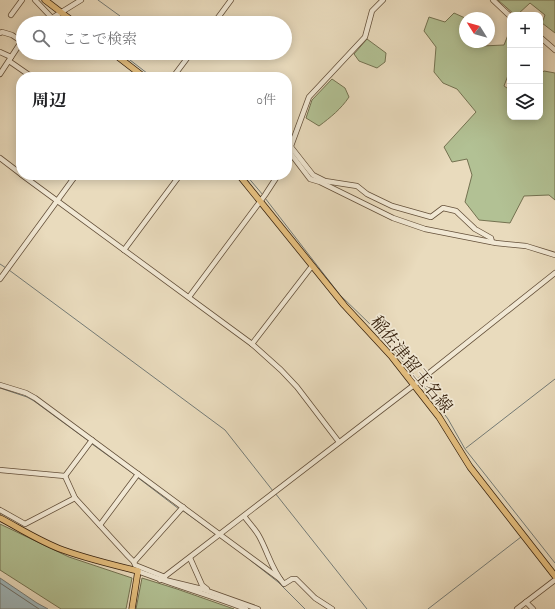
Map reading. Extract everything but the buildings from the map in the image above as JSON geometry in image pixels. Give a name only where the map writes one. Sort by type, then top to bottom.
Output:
[{"type":"main road","points":[[46,0],[66,16]]},
{"type":"main road","points":[[122,60],[138,72]]},
{"type":"main road","name":"稲佐津留玉名線","points":[[244,180],[263,198],[312,266],[344,305],[417,382],[470,467],[555,576]]},
{"type":"main road","points":[[0,518],[32,536],[63,550],[137,575],[132,609]]},
{"type":"street","points":[[11,15],[22,0]]},
{"type":"street","points":[[35,0],[50,16]]},
{"type":"street","points":[[55,16],[81,0]]},
{"type":"street","points":[[219,16],[231,0]]},
{"type":"street","points":[[292,144],[310,97],[365,37],[372,11],[383,0]]},
{"type":"street","points":[[493,0],[507,13]]},
{"type":"street","points":[[0,33],[2,32],[16,37]]},
{"type":"street","points":[[543,40],[555,50]]},
{"type":"street","points":[[0,74],[16,50]]},
{"type":"street","points":[[0,52],[26,72]]},
{"type":"street","points":[[177,72],[186,60]]},
{"type":"street","points":[[292,148],[313,175],[325,181],[357,186],[367,194],[392,206],[431,217],[443,208],[456,211],[476,229],[491,238],[492,242]]},
{"type":"street","points":[[292,155],[310,179],[320,182],[393,218],[425,228],[492,242],[526,246],[555,255]]},
{"type":"street","points":[[0,158],[16,170]]},
{"type":"street","points":[[30,180],[252,344],[281,370],[297,387],[340,442]]},
{"type":"street","points":[[0,279],[72,180]]},
{"type":"street","points":[[124,250],[176,180]]},
{"type":"street","points":[[189,297],[275,180]]},
{"type":"street","points":[[252,344],[312,266]]},
{"type":"street","points":[[162,578],[219,536],[555,273]]},
{"type":"street","points":[[0,385],[26,393],[35,398],[137,476],[280,579]]},
{"type":"street","points":[[66,476],[91,442]]},
{"type":"street","points":[[0,470],[66,476]]},
{"type":"street","points":[[66,476],[75,498],[135,564],[162,578],[246,609]]},
{"type":"street","points":[[100,525],[137,476]]},
{"type":"street","points":[[0,510],[25,524],[75,498]]},
{"type":"street","points":[[134,562],[182,509]]},
{"type":"street","points":[[244,516],[259,535],[275,572],[284,584],[292,579],[296,579],[315,598],[332,609]]},
{"type":"street","points":[[190,558],[202,585],[209,591]]},
{"type":"street","points":[[137,575],[162,578],[209,591],[258,609]]},
{"type":"street","points":[[517,609],[555,580]]},
{"type":"street","points":[[526,602],[533,609]]},
{"type":"green space","points":[[498,0],[555,0],[555,33],[543,24],[545,15],[543,12],[530,3],[520,12],[512,12]]},
{"type":"green space","points":[[454,13],[459,15],[459,48],[495,48],[495,45],[504,45],[507,38],[507,78],[504,86],[507,88],[507,120],[543,120],[543,72],[555,73],[555,200],[549,195],[524,196],[510,223],[479,220],[465,202],[472,175],[467,159],[452,162],[444,147],[476,112],[457,89],[443,83],[434,72],[436,47],[424,31],[429,17],[445,22]]},
{"type":"green space","points":[[367,39],[386,53],[385,62],[377,68],[359,61],[354,54]]},
{"type":"green space","points":[[332,79],[345,88],[349,97],[336,113],[319,126],[306,118],[312,100]]},
{"type":"green space","points":[[0,524],[69,557],[132,578],[126,609],[61,609],[0,570]]},
{"type":"green space","points":[[142,578],[177,589],[234,609],[136,609]]},
{"type":"water","points":[[0,578],[37,603],[48,609],[0,609]]},
{"type":"waterway","points":[[98,0],[120,16]]},
{"type":"waterway","points":[[130,60],[146,72]]},
{"type":"waterway","points":[[250,180],[263,195]]},
{"type":"waterway","points":[[265,198],[340,295],[372,326],[419,380]]},
{"type":"waterway","points":[[0,264],[6,268]]},
{"type":"waterway","points":[[9,270],[225,430],[273,491]]},
{"type":"waterway","points":[[466,448],[555,379]]},
{"type":"waterway","points":[[421,382],[448,419],[465,449],[555,563]]},
{"type":"waterway","points":[[0,388],[27,397],[34,401],[90,442]]},
{"type":"waterway","points":[[92,444],[135,475]]},
{"type":"waterway","points":[[137,477],[179,509]]},
{"type":"waterway","points":[[275,493],[367,609]]},
{"type":"waterway","points":[[182,510],[215,534]]},
{"type":"waterway","points":[[428,609],[521,537]]},
{"type":"waterway","points":[[250,560],[278,582],[305,609]]}]
